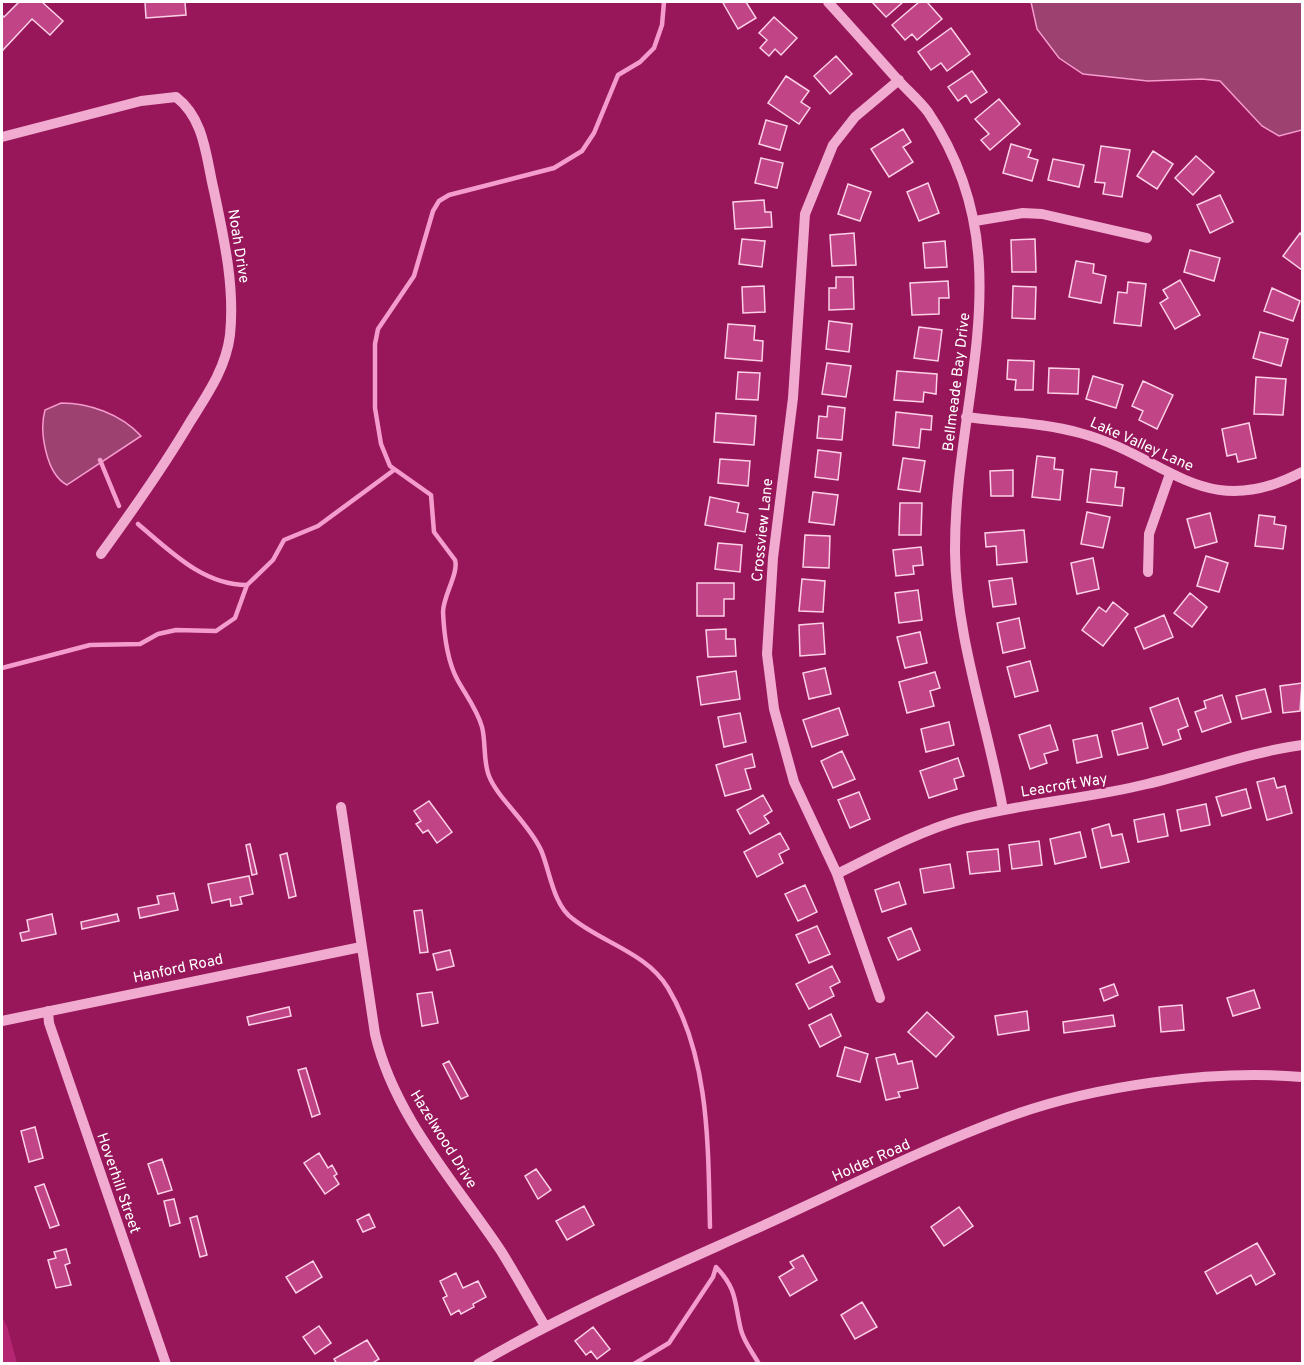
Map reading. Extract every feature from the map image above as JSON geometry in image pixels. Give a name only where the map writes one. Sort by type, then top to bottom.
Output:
[{"type":"street","name":"Bellmeade Bay Drive","points":[[828,2],[926,110],[950,149],[968,193],[975,221],[981,281],[956,513],[958,593],[1003,810]]},
{"type":"street","name":"Crossview Lane","points":[[880,998],[837,874],[800,798],[783,747],[774,709],[767,654],[773,558],[793,398],[805,214],[833,145],[855,117],[899,80]]},
{"type":"street","name":"Noah Drive","points":[[2,137],[162,97],[176,97],[186,104],[198,121],[229,265],[230,337],[217,377],[153,483],[101,554]]},
{"type":"street","points":[[975,221],[1023,213],[1042,214],[1147,238]]},
{"type":"street","name":"Lake Valley Lane","points":[[966,417],[1079,433],[1104,441],[1170,474],[1213,489],[1232,492],[1253,491],[1302,472]]},
{"type":"street","points":[[1148,572],[1149,534],[1170,474]]},
{"type":"street","name":"Leacroft Way","points":[[837,874],[960,820],[1003,810],[1094,797],[1249,755],[1302,745]]},
{"type":"street","name":"Hazelwood Drive","points":[[341,807],[361,947],[375,1034],[382,1062],[417,1130],[501,1251],[544,1326]]},
{"type":"street","name":"Hanford Road","points":[[2,1021],[361,947]]},
{"type":"street","name":"Hoverhill Street","points":[[48,1011],[52,1033],[166,1364]]},
{"type":"street","name":"Holder Road","points":[[478,1364],[544,1326],[1008,1117],[1089,1094],[1161,1083],[1255,1076],[1302,1077]]},
{"type":"shaded area","points":[[1031,2],[1302,2],[1302,130],[1279,136],[1262,126],[1220,81],[1202,79],[1148,81],[1083,74],[1059,58],[1037,29]]},
{"type":"shaded area","points":[[61,403],[82,405],[104,411],[133,428],[141,436],[67,485],[54,472],[49,462],[43,429],[45,410]]},
{"type":"shaded area","points":[[2,1318],[7,1326],[17,1363],[2,1363]]},
{"type":"building","points":[[19,2],[42,2],[63,21],[50,35],[32,19],[2,51],[2,15],[4,17]]},
{"type":"building","points":[[145,2],[185,2],[186,15],[146,18]]},
{"type":"building","points":[[746,2],[756,18],[738,29],[723,3]]},
{"type":"building","points":[[872,2],[903,2],[886,17]]},
{"type":"building","points":[[919,2],[927,2],[942,19],[917,40],[912,34],[905,40],[892,25]]},
{"type":"building","points":[[774,17],[797,38],[781,55],[775,49],[769,56],[760,48],[767,40],[759,33]]},
{"type":"building","points":[[951,28],[970,54],[947,71],[941,63],[931,70],[918,52]]},
{"type":"building","points":[[836,56],[852,74],[830,94],[814,76]]},
{"type":"building","points":[[972,71],[987,92],[971,103],[966,95],[958,101],[948,87]]},
{"type":"building","points":[[786,76],[809,91],[801,102],[810,108],[799,124],[768,103]]},
{"type":"building","points":[[999,99],[1020,124],[990,150],[981,140],[989,134],[975,119]]},
{"type":"building","points":[[766,120],[787,126],[780,150],[759,144]]},
{"type":"building","points":[[903,129],[911,142],[903,147],[913,162],[889,177],[871,149]]},
{"type":"building","points":[[1011,144],[1031,150],[1028,157],[1038,160],[1032,181],[1003,173]]},
{"type":"building","points":[[1101,146],[1130,150],[1122,197],[1103,194],[1105,183],[1095,182]]},
{"type":"building","points":[[1153,151],[1173,164],[1157,189],[1137,176]]},
{"type":"building","points":[[1196,156],[1214,172],[1193,195],[1175,178]]},
{"type":"building","points":[[761,158],[783,163],[777,188],[755,183]]},
{"type":"building","points":[[1053,159],[1084,165],[1079,187],[1048,180]]},
{"type":"building","points":[[928,183],[939,213],[919,221],[907,192]]},
{"type":"building","points":[[848,184],[871,192],[860,221],[838,214]]},
{"type":"building","points":[[1220,195],[1233,222],[1210,233],[1197,205]]},
{"type":"building","points":[[764,200],[765,212],[771,212],[772,227],[735,229],[733,202]]},
{"type":"building","points":[[854,233],[856,265],[832,266],[830,235]]},
{"type":"building","points":[[1300,233],[1302,236],[1302,270],[1283,256]]},
{"type":"building","points":[[742,239],[765,241],[762,267],[739,264]]},
{"type":"building","points":[[1035,239],[1036,272],[1012,272],[1011,240]]},
{"type":"building","points":[[945,241],[947,267],[925,268],[923,243]]},
{"type":"building","points":[[1190,250],[1220,258],[1214,281],[1184,272]]},
{"type":"building","points":[[1076,261],[1094,264],[1093,273],[1106,276],[1101,303],[1069,297]]},
{"type":"building","points":[[836,277],[853,277],[854,309],[829,310],[829,288],[836,288]]},
{"type":"building","points":[[1180,280],[1200,315],[1175,329],[1160,303],[1168,298],[1163,290]]},
{"type":"building","points":[[948,281],[949,298],[939,298],[939,314],[912,315],[910,283]]},
{"type":"building","points":[[1128,282],[1146,284],[1141,326],[1114,323],[1118,292],[1127,293]]},
{"type":"building","points":[[764,286],[765,312],[743,313],[742,287]]},
{"type":"building","points":[[1013,286],[1036,287],[1035,319],[1012,318]]},
{"type":"building","points":[[1272,288],[1300,301],[1293,321],[1264,311]]},
{"type":"building","points":[[829,321],[852,324],[849,352],[826,349]]},
{"type":"building","points":[[728,324],[755,326],[754,340],[763,341],[762,361],[725,358]]},
{"type":"building","points":[[919,327],[942,330],[938,361],[914,358]]},
{"type":"building","points":[[1260,332],[1288,339],[1281,366],[1253,358]]},
{"type":"building","points":[[1008,360],[1034,361],[1033,390],[1015,390],[1016,380],[1007,379]]},
{"type":"building","points":[[827,363],[851,366],[846,397],[822,394]]},
{"type":"building","points":[[1049,368],[1079,369],[1078,394],[1048,393]]},
{"type":"building","points":[[897,371],[937,374],[936,394],[924,392],[923,402],[894,400]]},
{"type":"building","points":[[738,372],[760,373],[758,400],[736,399]]},
{"type":"building","points":[[1093,376],[1123,385],[1116,408],[1086,399]]},
{"type":"building","points":[[1256,377],[1286,379],[1283,415],[1254,414]]},
{"type":"building","points":[[1143,381],[1173,395],[1157,429],[1139,420],[1143,411],[1132,406]]},
{"type":"building","points":[[828,406],[845,408],[842,440],[817,438],[819,416],[827,417]]},
{"type":"building","points":[[896,412],[932,416],[931,430],[921,429],[919,448],[893,445]]},
{"type":"building","points":[[716,413],[756,416],[754,445],[714,442]]},
{"type":"building","points":[[1249,423],[1256,458],[1238,462],[1236,454],[1227,456],[1222,429]]},
{"type":"building","points":[[818,450],[841,453],[838,480],[815,477]]},
{"type":"building","points":[[1037,456],[1055,458],[1054,469],[1063,470],[1060,500],[1032,497]]},
{"type":"building","points":[[903,458],[925,461],[920,492],[898,489]]},
{"type":"building","points":[[720,459],[750,461],[748,486],[718,483]]},
{"type":"building","points":[[1091,469],[1117,472],[1115,487],[1124,488],[1122,506],[1087,502]]},
{"type":"building","points":[[1013,470],[1013,496],[991,496],[990,471]]},
{"type":"building","points":[[813,492],[838,495],[834,525],[809,522]]},
{"type":"building","points":[[710,497],[739,503],[737,512],[748,514],[745,532],[705,525]]},
{"type":"building","points":[[900,503],[922,503],[921,535],[899,535]]},
{"type":"building","points":[[1087,512],[1110,517],[1103,548],[1081,544]]},
{"type":"building","points":[[1210,513],[1217,542],[1195,548],[1187,519]]},
{"type":"building","points":[[1259,515],[1275,517],[1274,524],[1286,526],[1283,549],[1255,546]]},
{"type":"building","points":[[1024,530],[1027,562],[997,565],[996,546],[986,547],[985,533]]},
{"type":"building","points":[[805,535],[830,536],[829,568],[803,567]]},
{"type":"building","points":[[718,543],[742,545],[740,572],[715,569]]},
{"type":"building","points":[[921,547],[923,565],[913,566],[914,574],[896,576],[893,550]]},
{"type":"building","points":[[1206,556],[1228,563],[1219,592],[1197,586]]},
{"type":"building","points":[[1093,558],[1099,589],[1077,594],[1071,563]]},
{"type":"building","points":[[1012,578],[1016,604],[993,607],[989,581]]},
{"type":"building","points":[[802,579],[825,581],[823,612],[799,611]]},
{"type":"building","points":[[697,583],[734,583],[734,599],[724,599],[724,616],[697,616]]},
{"type":"building","points":[[918,590],[922,620],[899,623],[895,593]]},
{"type":"building","points":[[1190,593],[1207,607],[1192,627],[1174,613]]},
{"type":"building","points":[[1113,602],[1128,614],[1103,646],[1082,630],[1099,607],[1106,612]]},
{"type":"building","points":[[1164,615],[1173,637],[1144,649],[1135,628]]},
{"type":"building","points":[[1019,618],[1025,648],[1003,653],[997,623]]},
{"type":"building","points":[[823,623],[825,654],[800,656],[799,625]]},
{"type":"building","points":[[726,629],[726,639],[735,639],[736,656],[708,657],[706,630]]},
{"type":"building","points":[[920,632],[927,663],[905,668],[897,637]]},
{"type":"building","points":[[1030,661],[1038,691],[1015,697],[1007,667]]},
{"type":"building","points":[[825,668],[831,694],[809,699],[803,673]]},
{"type":"building","points":[[736,671],[740,699],[701,705],[697,677]]},
{"type":"building","points":[[935,672],[940,688],[930,691],[934,706],[907,713],[899,682]]},
{"type":"building","points":[[1302,683],[1300,711],[1283,713],[1280,686]]},
{"type":"building","points":[[1265,689],[1271,712],[1242,719],[1236,696]]},
{"type":"building","points":[[1222,695],[1231,722],[1202,732],[1195,712],[1206,708],[1204,701]]},
{"type":"building","points":[[1178,698],[1188,726],[1178,730],[1181,739],[1163,745],[1150,708]]},
{"type":"building","points":[[839,708],[848,735],[812,747],[803,720]]},
{"type":"building","points":[[740,713],[746,742],[724,747],[718,717]]},
{"type":"building","points":[[949,722],[954,745],[926,752],[921,729]]},
{"type":"building","points":[[1142,723],[1148,748],[1118,755],[1112,731]]},
{"type":"building","points":[[1050,725],[1058,750],[1044,754],[1047,763],[1030,769],[1019,735]]},
{"type":"building","points":[[1097,735],[1102,757],[1077,763],[1073,740]]},
{"type":"building","points":[[842,751],[855,779],[833,788],[821,761]]},
{"type":"building","points":[[752,754],[755,767],[745,769],[751,789],[725,796],[716,765]]},
{"type":"building","points":[[958,758],[964,776],[954,779],[957,789],[929,798],[920,771]]},
{"type":"building","points":[[1274,778],[1277,788],[1285,786],[1292,813],[1267,820],[1257,782]]},
{"type":"building","points":[[1246,789],[1251,808],[1222,816],[1216,797]]},
{"type":"building","points":[[859,792],[870,819],[850,828],[838,800]]},
{"type":"building","points":[[763,795],[772,811],[764,816],[769,823],[750,834],[737,810]]},
{"type":"building","points":[[429,801],[452,832],[437,843],[428,830],[423,833],[416,824],[421,821],[414,811]]},
{"type":"building","points":[[1206,804],[1210,825],[1181,831],[1177,810]]},
{"type":"building","points":[[1164,814],[1168,836],[1138,842],[1134,820]]},
{"type":"building","points":[[1109,824],[1112,836],[1122,834],[1129,862],[1101,868],[1092,829]]},
{"type":"building","points":[[1080,832],[1086,857],[1055,864],[1050,839]]},
{"type":"building","points":[[780,833],[789,849],[779,854],[783,863],[757,877],[744,852]]},
{"type":"building","points":[[1039,841],[1042,865],[1012,869],[1009,845]]},
{"type":"building","points":[[250,844],[257,874],[252,875],[246,845]]},
{"type":"building","points":[[998,849],[1000,871],[970,874],[967,852]]},
{"type":"building","points":[[287,853],[296,896],[289,898],[280,855]]},
{"type":"building","points":[[950,864],[954,888],[924,893],[920,869]]},
{"type":"building","points":[[249,876],[253,894],[240,897],[242,904],[231,906],[230,899],[212,903],[208,884]]},
{"type":"building","points":[[899,882],[906,904],[882,912],[875,890]]},
{"type":"building","points":[[805,885],[817,912],[798,921],[785,894]]},
{"type":"building","points":[[174,893],[178,910],[140,918],[138,908],[159,904],[157,896]]},
{"type":"building","points":[[422,910],[428,952],[420,953],[414,911]]},
{"type":"building","points":[[52,914],[56,934],[22,941],[20,933],[29,931],[27,920]]},
{"type":"building","points":[[117,914],[119,921],[82,929],[81,922]]},
{"type":"building","points":[[817,926],[830,954],[809,963],[796,935]]},
{"type":"building","points":[[911,928],[920,950],[898,960],[888,938]]},
{"type":"building","points":[[450,950],[454,966],[437,970],[433,954]]},
{"type":"building","points":[[832,966],[840,982],[830,987],[834,996],[809,1009],[796,984]]},
{"type":"building","points":[[1114,984],[1118,995],[1104,1001],[1100,989]]},
{"type":"building","points":[[1254,990],[1260,1008],[1233,1016],[1227,998]]},
{"type":"building","points":[[432,992],[438,1023],[422,1026],[417,994]]},
{"type":"building","points":[[1182,1005],[1184,1030],[1161,1032],[1159,1007]]},
{"type":"building","points":[[289,1007],[291,1016],[249,1025],[247,1017]]},
{"type":"building","points":[[1027,1011],[1029,1030],[998,1035],[995,1016]]},
{"type":"building","points":[[927,1012],[954,1037],[936,1057],[908,1032]]},
{"type":"building","points":[[831,1014],[841,1036],[820,1047],[809,1025]]},
{"type":"building","points":[[1113,1015],[1115,1026],[1064,1033],[1063,1022]]},
{"type":"building","points":[[845,1047],[868,1054],[860,1082],[837,1076]]},
{"type":"building","points":[[895,1054],[898,1064],[912,1061],[918,1088],[898,1092],[900,1097],[886,1100],[876,1058]]},
{"type":"building","points":[[449,1061],[468,1096],[461,1099],[443,1064]]},
{"type":"building","points":[[306,1068],[320,1114],[312,1117],[298,1070]]},
{"type":"building","points":[[35,1127],[43,1158],[29,1162],[21,1131]]},
{"type":"building","points":[[319,1153],[328,1168],[332,1165],[337,1174],[334,1176],[339,1184],[325,1194],[304,1163]]},
{"type":"building","points":[[162,1159],[172,1190],[158,1194],[148,1164]]},
{"type":"building","points":[[536,1169],[551,1190],[538,1199],[525,1176]]},
{"type":"building","points":[[44,1184],[59,1225],[50,1228],[35,1187]]},
{"type":"building","points":[[174,1199],[180,1223],[170,1226],[164,1201]]},
{"type":"building","points":[[584,1206],[594,1225],[567,1240],[556,1221]]},
{"type":"building","points":[[959,1207],[973,1226],[944,1246],[931,1227]]},
{"type":"building","points":[[369,1214],[375,1227],[363,1232],[357,1220]]},
{"type":"building","points":[[197,1216],[207,1255],[200,1257],[190,1218]]},
{"type":"building","points":[[1257,1243],[1275,1274],[1256,1285],[1251,1275],[1217,1294],[1205,1272]]},
{"type":"building","points":[[66,1249],[70,1263],[65,1265],[71,1285],[56,1288],[48,1260],[56,1258],[54,1252]]},
{"type":"building","points":[[803,1255],[817,1280],[790,1296],[779,1277],[794,1268],[790,1262]]},
{"type":"building","points":[[313,1261],[322,1277],[296,1293],[286,1277]]},
{"type":"building","points":[[456,1273],[463,1288],[478,1281],[486,1297],[461,1314],[459,1310],[451,1315],[443,1298],[447,1296],[440,1281]]},
{"type":"building","points":[[862,1302],[877,1327],[855,1339],[841,1315]]},
{"type":"building","points":[[319,1326],[331,1343],[315,1354],[303,1337]]},
{"type":"building","points":[[593,1327],[610,1349],[597,1359],[591,1351],[586,1355],[575,1341]]},
{"type":"building","points":[[367,1340],[379,1359],[371,1364],[337,1364],[334,1359]]},
{"type":"waterway","points":[[664,2],[662,25],[654,48],[640,62],[618,75],[594,133],[582,151],[554,168],[449,195],[439,201],[433,211],[414,276],[378,329],[375,344],[375,408],[381,444],[390,466],[431,495],[434,532],[455,560],[455,571],[443,612],[447,647],[454,672],[480,720],[487,770],[493,785],[529,830],[541,850],[556,897],[566,913],[649,966],[668,988],[682,1015],[692,1044],[704,1104],[710,1227]]},
{"type":"waterway","points":[[100,460],[119,506]]},
{"type":"waterway","points":[[2,668],[90,645],[140,644],[158,634],[176,630],[216,631],[235,618],[247,585],[273,560],[284,540],[318,526],[394,470]]},
{"type":"waterway","points":[[138,524],[188,565],[202,573],[216,579],[247,585]]},
{"type":"waterway","points":[[634,1364],[669,1343],[713,1277],[716,1267],[732,1290],[742,1334],[759,1364]]}]
